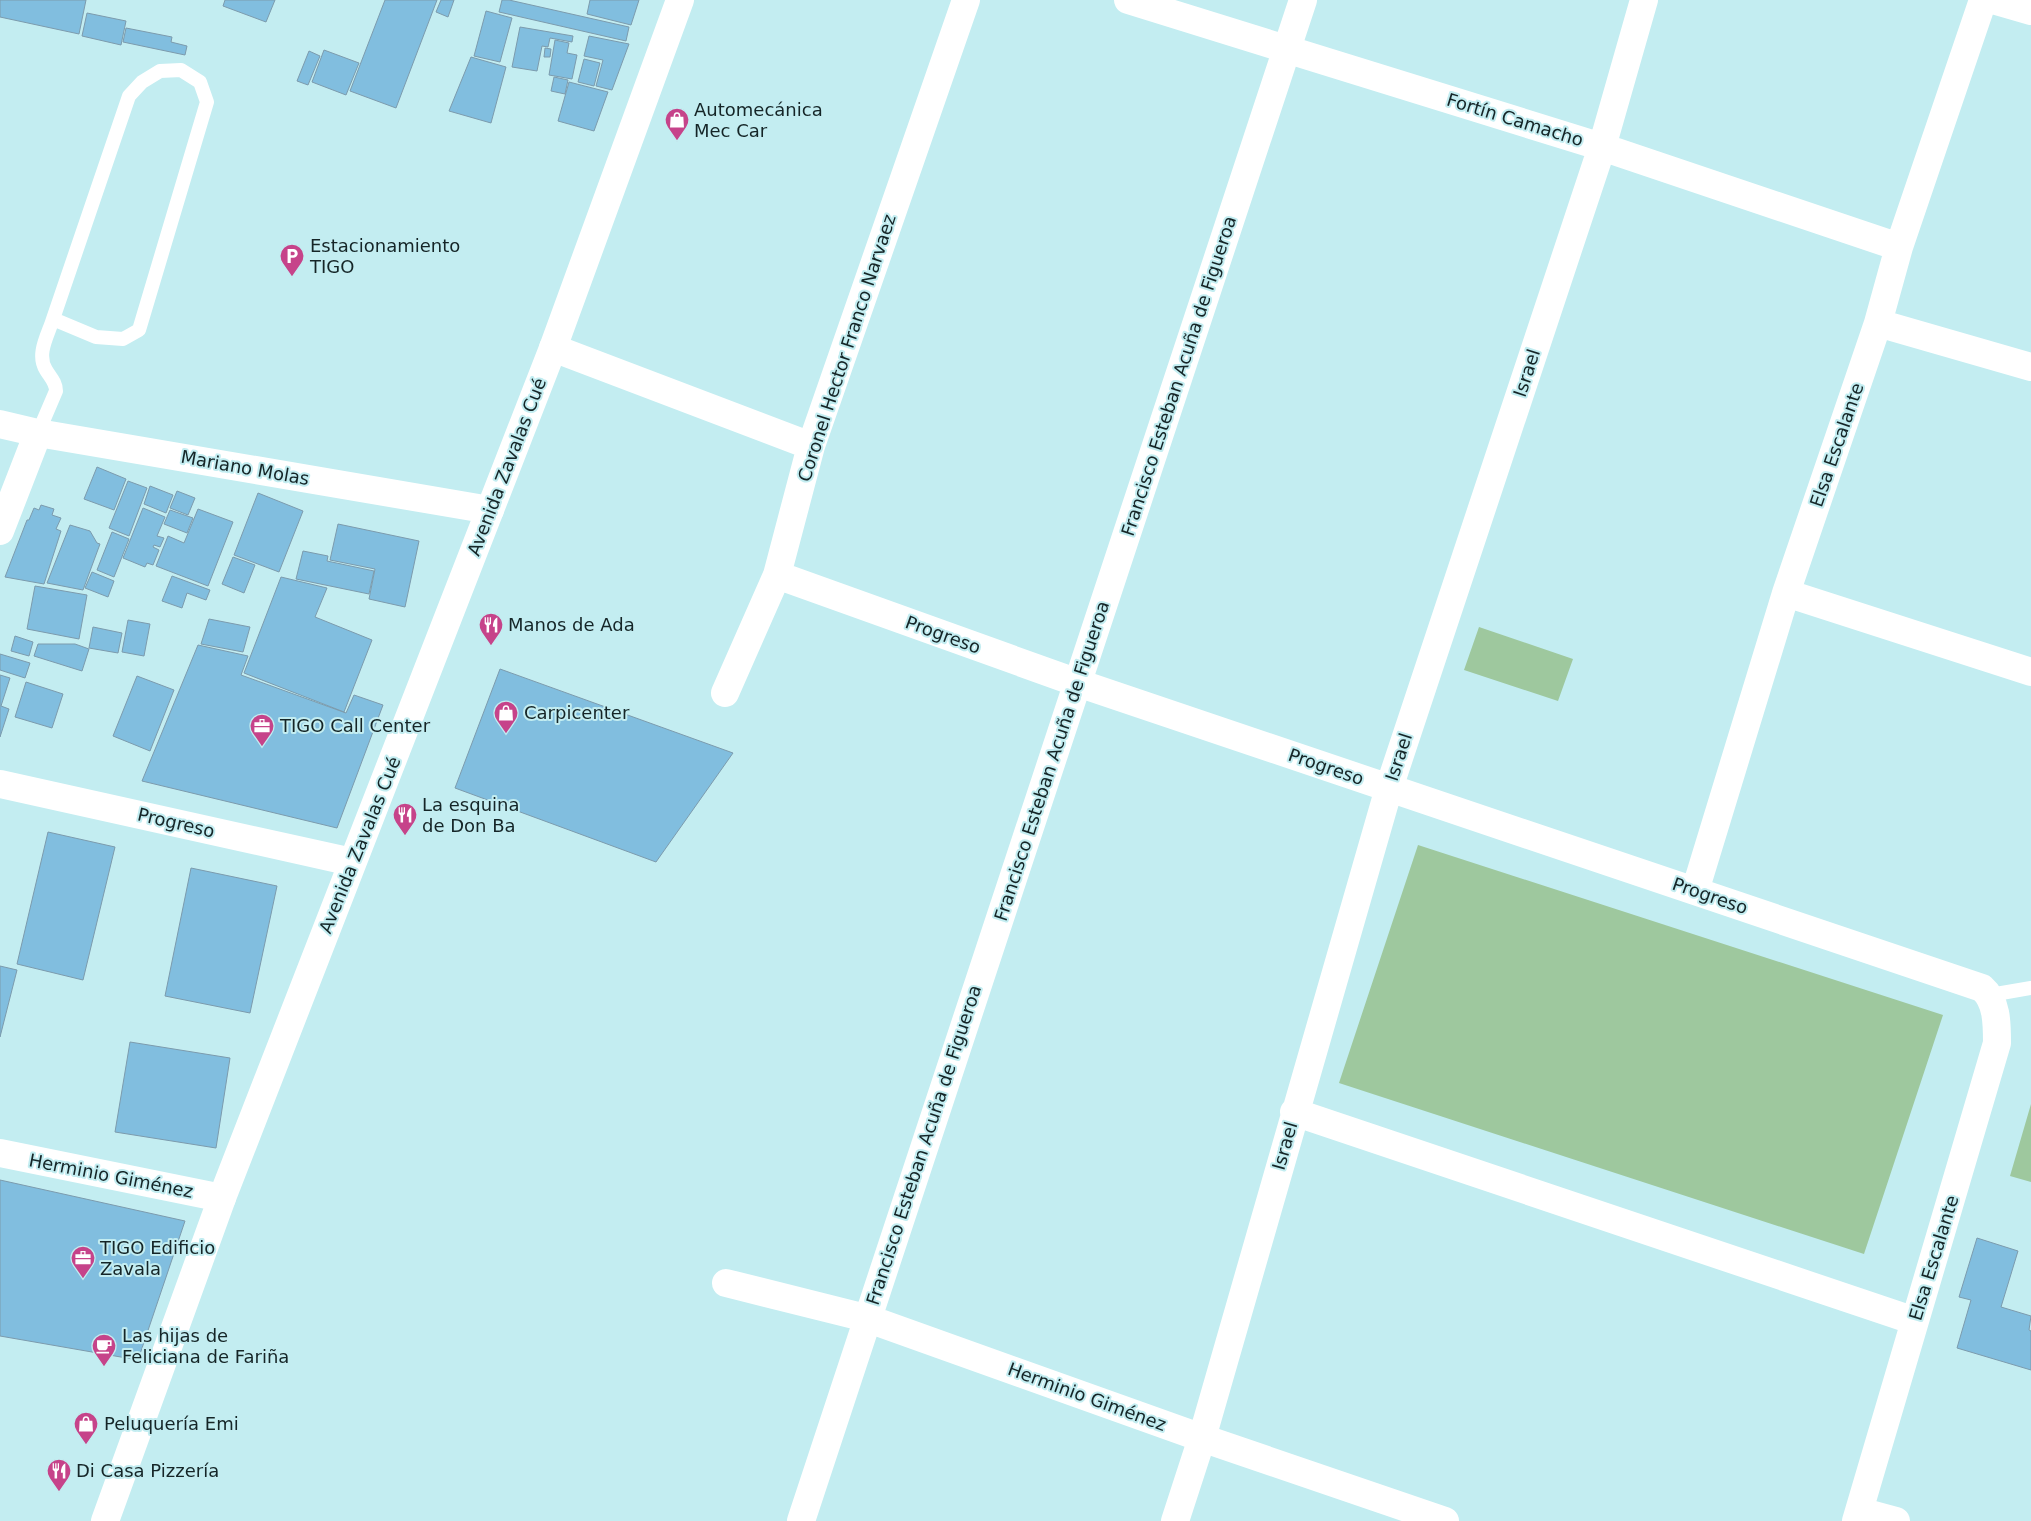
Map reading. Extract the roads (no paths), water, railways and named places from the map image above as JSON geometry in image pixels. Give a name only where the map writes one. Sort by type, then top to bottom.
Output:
[{"type":"street","name":"Avenida Zavalas Cué","points":[[105,1521],[222,1198],[554,348],[680,0]]},
{"type":"street","name":"Coronel Hector Franco Narvaez","points":[[725,693],[776,576],[811,446],[966,0]]},
{"type":"street","name":"Fortín Camacho","points":[[1128,0],[1286,51],[1602,147],[1899,247]]},
{"type":"street","name":"Francisco Esteban Acuña de Figueroa","points":[[801,1521],[866,1318],[1303,0]]},
{"type":"street","name":"Israel","points":[[1175,1521],[1202,1438],[1294,1112],[1389,788],[1602,147],[1644,0]]},
{"type":"street","name":"Elsa Escalante","points":[[1695,891],[1786,593],[1878,323],[1899,247],[1983,0]]},
{"type":"street","points":[[1993,0],[2031,11]]},
{"type":"street","points":[[1878,323],[2031,367]]},
{"type":"street","points":[[554,348],[811,446]]},
{"type":"street","name":"Mariano Molas","points":[[0,424],[490,510]]},
{"type":"street","points":[[0,531],[38,432]]},
{"type":"street","name":"Progreso","points":[[776,576],[1078,683],[1982,988],[1990,995]]},
{"type":"street","points":[[1786,593],[2031,672]]},
{"type":"street","name":"Progreso","points":[[1,788],[352,862]]},
{"type":"street","name":"Elsa Escalante","points":[[1857,1516],[1997,1042],[1997,1022],[1990,995]]},
{"type":"street","points":[[1294,1112],[1915,1321]]},
{"type":"street","name":"Herminio Giménez","points":[[0,1153],[222,1198]]},
{"type":"street","name":"Herminio Giménez","points":[[726,1283],[866,1318],[1202,1438],[1445,1521]]},
{"type":"street","points":[[1857,1516],[1896,1521]]},
{"type":"lane","points":[[38,432],[56,391],[56,384],[44,368],[41,353],[129,96],[142,82],[160,71],[181,70],[200,82],[207,102],[139,330],[123,339],[96,337],[53,319]]},
{"type":"lane","points":[[1990,995],[2012,989],[2031,988]]},
{"type":"place","name":"Automecánica Mec Car","points":[[677,141]]},
{"type":"place","name":"Estacionamiento TIGO","points":[[292,277]]},
{"type":"place","name":"Manos de Ada","points":[[491,646]]},
{"type":"place","name":"Carpicenter","points":[[506,734]]},
{"type":"place","name":"TIGO Call Center","points":[[262,747]]},
{"type":"place","name":"La esquina de Don Ba","points":[[405,836]]},
{"type":"place","name":"TIGO Edificio Zavala","points":[[83,1279]]},
{"type":"place","name":"Las hijas de Feliciana de Fariña","points":[[104,1367]]},
{"type":"place","name":"Peluquería Emi","points":[[86,1445]]},
{"type":"place","name":"Di Casa Pizzería","points":[[59,1492]]}]
